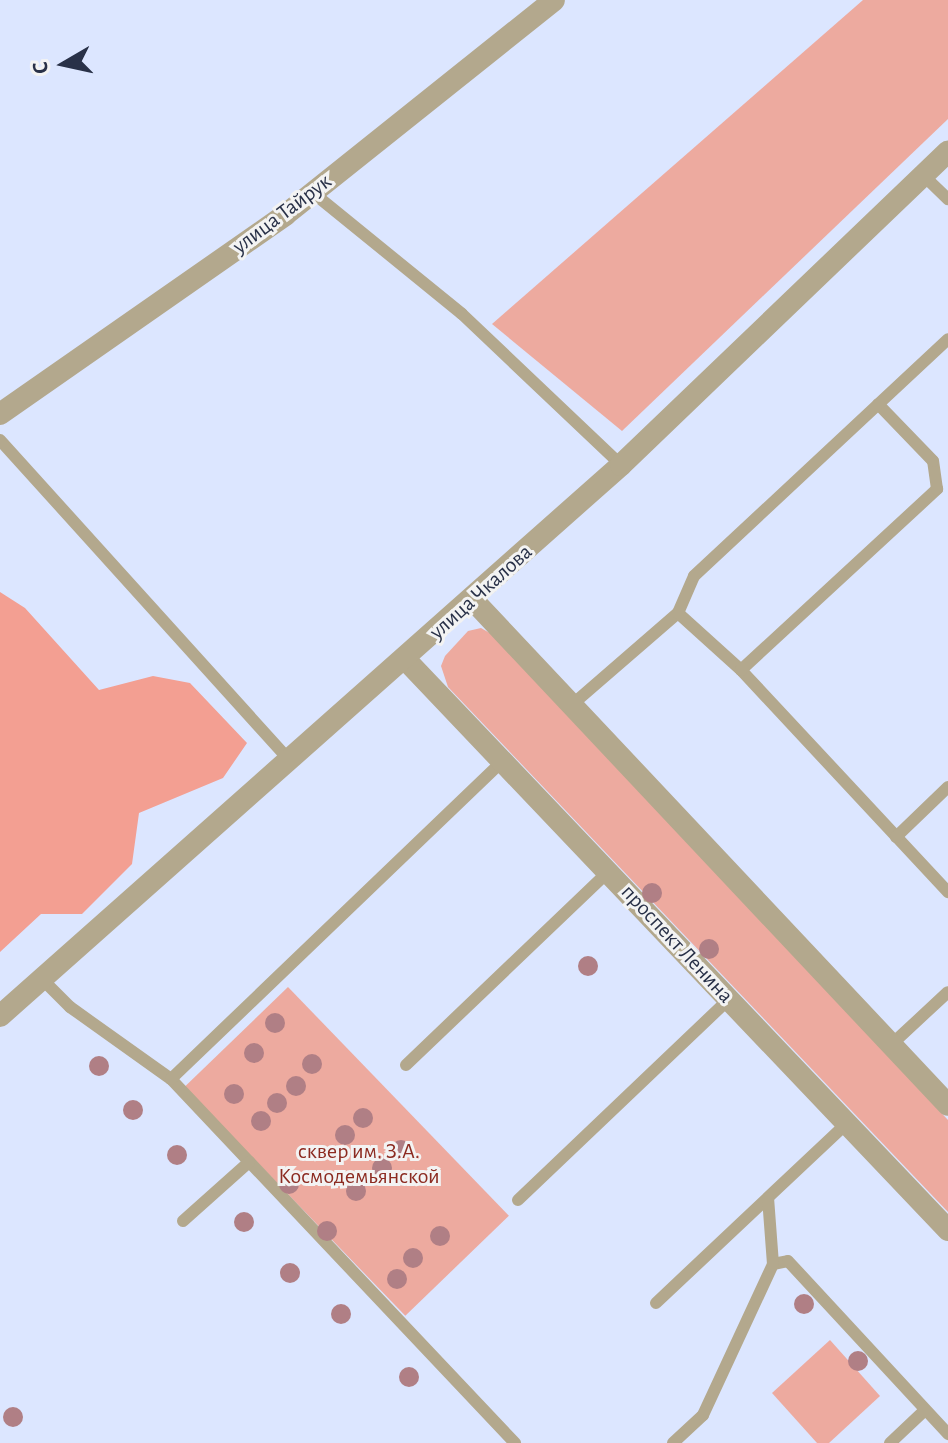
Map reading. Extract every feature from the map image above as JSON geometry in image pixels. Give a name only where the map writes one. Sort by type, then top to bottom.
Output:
[{"type":"street","name":"улица Тайрук","points":[[0,414],[312,192],[554,0]]},
{"type":"street","name":"улица Чкалова","points":[[0,1016],[288,759],[473,600],[621,465],[948,151]]},
{"type":"street","points":[[473,600],[574,703],[948,1105]]},
{"type":"street","name":"проспект Ленина","points":[[405,659],[948,1230]]},
{"type":"lane","points":[[923,175],[948,199]]},
{"type":"lane","points":[[312,192],[462,314],[621,465]]},
{"type":"lane","points":[[574,703],[678,613],[694,576],[948,339]]},
{"type":"lane","points":[[741,670],[937,489],[933,461],[878,404]]},
{"type":"lane","points":[[0,440],[288,759]]},
{"type":"lane","points":[[678,613],[741,670],[948,892]]},
{"type":"lane","points":[[171,1079],[504,760]]},
{"type":"lane","points":[[896,837],[948,787]]},
{"type":"lane","points":[[406,1065],[609,871]]},
{"type":"lane","points":[[41,978],[70,1007],[171,1079],[515,1443]]},
{"type":"lane","points":[[892,1044],[948,992]]},
{"type":"lane","points":[[518,1200],[729,999]]},
{"type":"lane","points":[[656,1303],[847,1123]]},
{"type":"lane","points":[[183,1221],[249,1162]]},
{"type":"lane","points":[[673,1443],[703,1415],[773,1264],[768,1198]]},
{"type":"lane","points":[[773,1264],[788,1261],[948,1434]]},
{"type":"lane","points":[[890,1443],[925,1410]]},
{"type":"green space","points":[[863,0],[948,0],[948,119],[622,431],[492,324]]},
{"type":"green space","points":[[481,628],[500,639],[948,1120],[948,1212],[448,687],[441,666],[445,656],[468,631]]},
{"type":"green space","name":"сквер им. З.А. Космодемьянской","points":[[288,987],[509,1216],[405,1316],[184,1087]]},
{"type":"green space","points":[[830,1340],[880,1396],[829,1443],[817,1443],[772,1393]]},
{"type":"shaded area","points":[[0,592],[25,608],[99,690],[153,676],[190,683],[247,743],[223,778],[139,813],[132,864],[82,914],[41,914],[0,952]]}]
